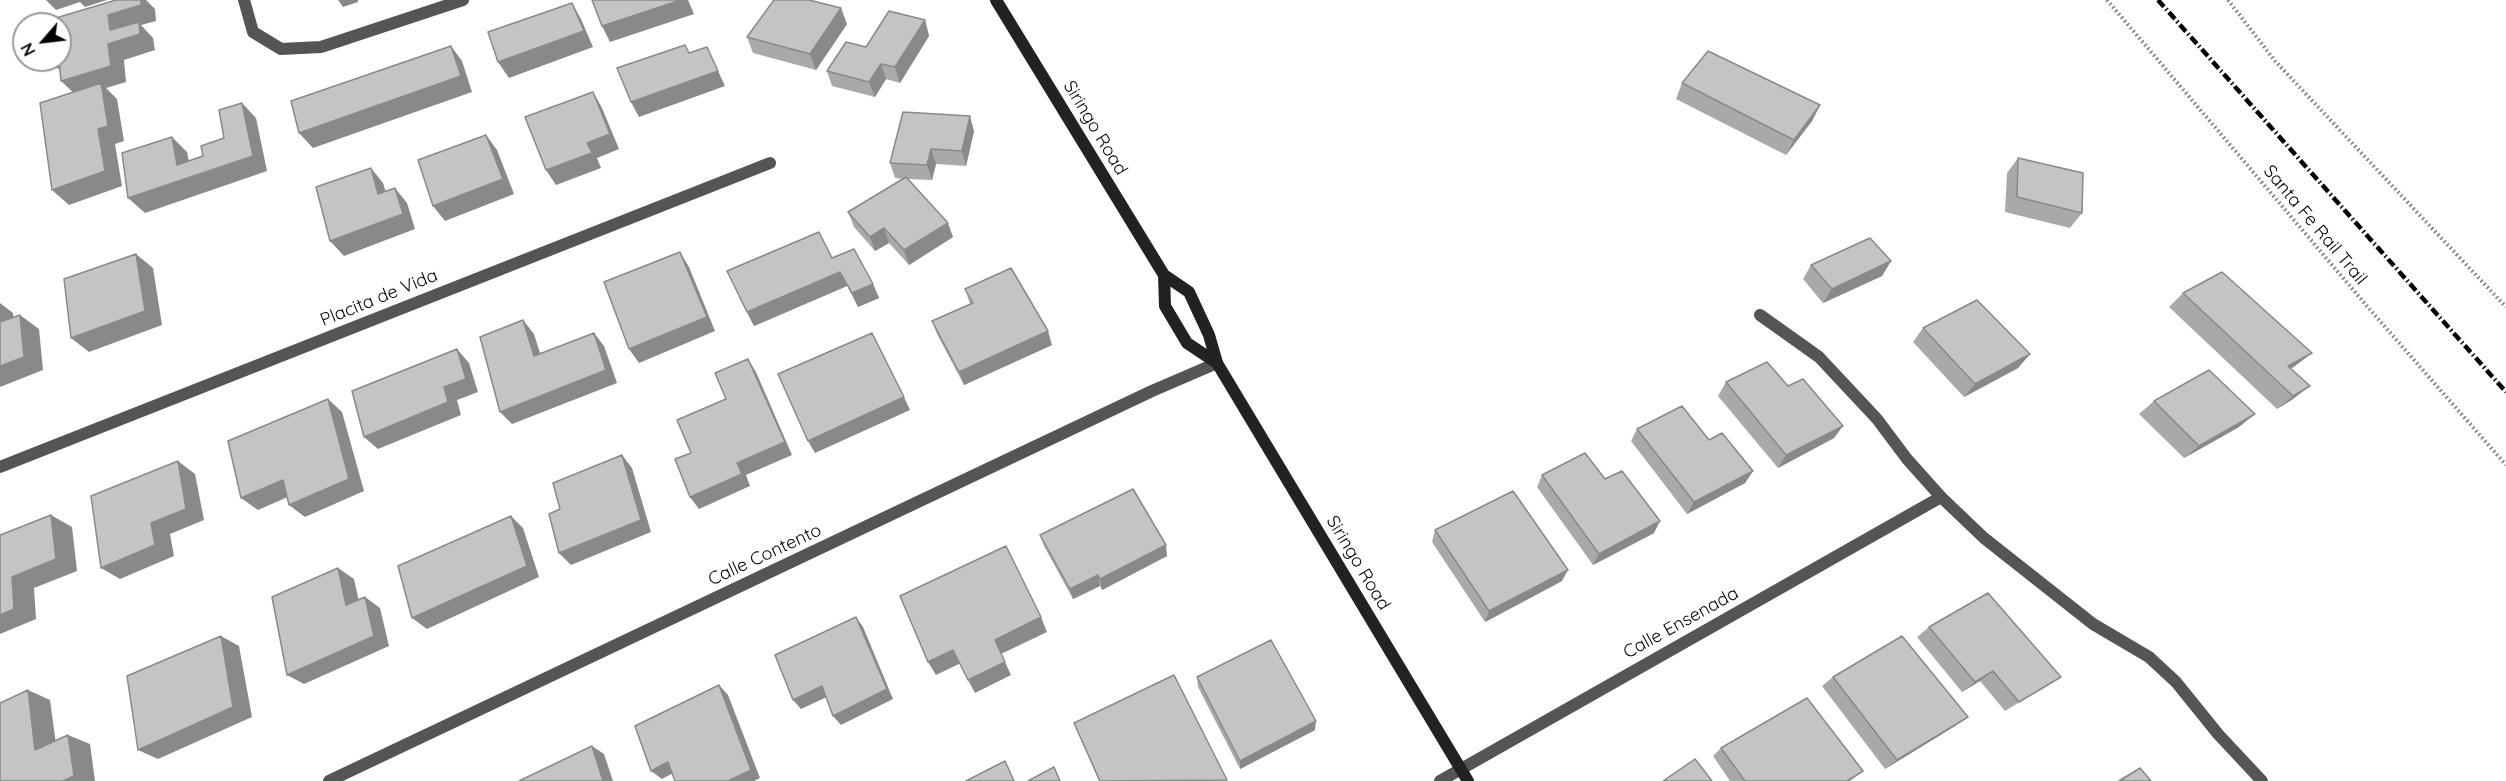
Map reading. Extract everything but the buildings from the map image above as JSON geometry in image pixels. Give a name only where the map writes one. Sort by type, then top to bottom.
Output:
[{"type":"street","points":[[244,0],[253,32],[281,49],[321,47],[463,0]]},
{"type":"street","name":"Siringo Road","points":[[996,0],[1164,275],[1189,292],[1209,335],[1217,363],[1464,775]]},
{"type":"street","name":"Placita de Vida","points":[[0,467],[770,164]]},
{"type":"street","name":"Siringo Road","points":[[1164,275],[1165,306],[1187,343],[1217,363]]},
{"type":"street","points":[[1760,315],[1819,357],[1877,419],[1907,459],[1941,497],[1984,538],[2093,624],[2149,657],[2176,682],[2218,734],[2262,781]]},
{"type":"street","name":"Calle Contento","points":[[329,781],[1217,363]]},
{"type":"street","name":"Calle Ensenada","points":[[1440,781],[1464,775],[1941,497]]},
{"type":"path","name":"Santa Fe Rail Trail","points":[[2107,0],[2372,312],[2506,465]]},
{"type":"path","points":[[2228,0],[2274,61],[2506,307]]},
{"type":"railway","points":[[2158,0],[2506,392]]}]
